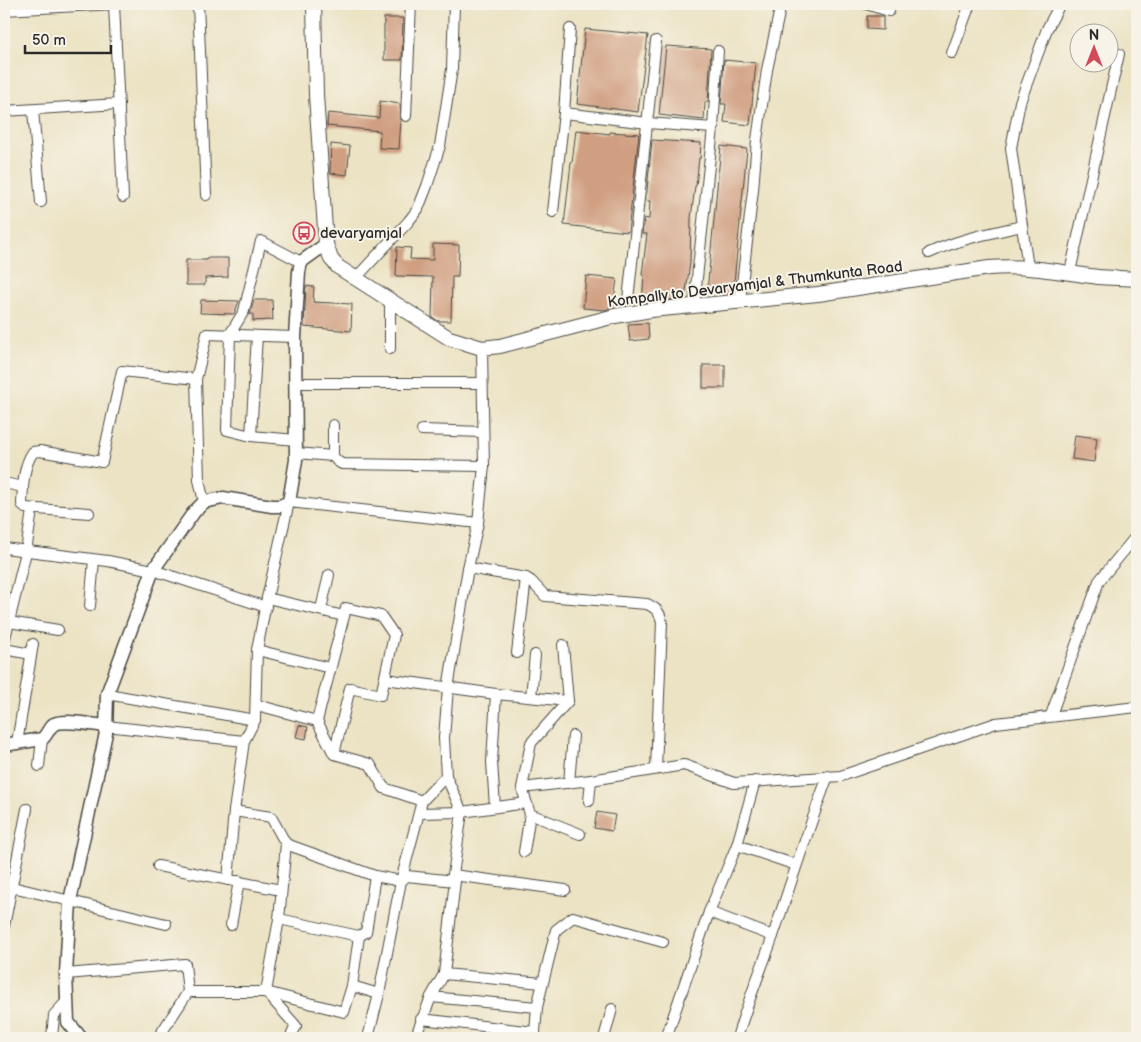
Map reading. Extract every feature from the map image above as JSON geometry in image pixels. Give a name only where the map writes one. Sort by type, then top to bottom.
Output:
[{"type":"main road","name":"Kompally to Devaryamjal & Thumkunta Road","points":[[314,4],[316,95],[326,244],[331,259],[338,268],[449,338],[482,348],[500,346],[614,316],[818,294],[989,268],[1028,268],[1099,277],[1137,279]]},
{"type":"street","points":[[4,10],[115,4],[123,198]]},
{"type":"street","points":[[198,4],[206,195]]},
{"type":"street","points":[[406,116],[411,4]]},
{"type":"street","points":[[355,279],[408,222],[418,208],[427,186],[440,146],[452,69],[454,4]]},
{"type":"street","points":[[740,301],[753,190],[756,140],[767,70],[781,4]]},
{"type":"street","points":[[866,4],[889,11],[891,4]]},
{"type":"street","points":[[952,53],[970,4]]},
{"type":"street","points":[[1028,268],[1011,148],[1020,102],[1048,29],[1060,4]]},
{"type":"street","points":[[553,212],[564,113],[570,29]]},
{"type":"street","points":[[628,300],[656,41]]},
{"type":"street","points":[[694,306],[713,128],[718,51]]},
{"type":"street","points":[[1070,272],[1119,54]]},
{"type":"street","points":[[4,111],[119,104]]},
{"type":"street","points":[[33,110],[41,202]]},
{"type":"street","points":[[564,113],[648,123],[713,128]]},
{"type":"street","points":[[929,253],[950,243],[1022,226]]},
{"type":"street","points":[[296,440],[251,436],[227,430],[230,334],[244,311],[261,241],[301,262]]},
{"type":"street","points":[[228,880],[234,811],[244,741],[256,720],[258,650],[266,602],[290,502],[294,476],[296,453],[295,337],[299,272],[301,262],[326,244]]},
{"type":"street","points":[[390,301],[390,348]]},
{"type":"street","points":[[204,502],[199,480],[196,379],[207,334],[295,337]]},
{"type":"street","points":[[251,436],[257,336]]},
{"type":"street","points":[[415,1038],[421,1019],[444,974],[462,812],[446,776],[444,738],[448,688],[468,568],[478,523],[484,466],[482,348]]},
{"type":"street","points":[[89,513],[25,508],[22,504],[23,488],[30,457],[33,452],[40,451],[102,462],[122,371],[196,379]]},
{"type":"street","points":[[295,383],[482,382]]},
{"type":"street","points":[[333,425],[333,456],[342,464],[484,466]]},
{"type":"street","points":[[422,430],[483,432]]},
{"type":"street","points":[[296,453],[333,456]]},
{"type":"street","points":[[4,483],[23,488]]},
{"type":"street","points":[[81,1038],[68,1022],[66,1002],[70,901],[105,741],[107,694],[153,570],[194,512],[204,502],[223,498],[272,506],[280,506],[290,502],[478,523]]},
{"type":"street","points":[[4,642],[26,552],[32,510]]},
{"type":"street","points":[[1051,716],[1099,581],[1137,535]]},
{"type":"street","points":[[4,548],[153,570],[266,602],[321,609],[344,616]]},
{"type":"street","points":[[90,606],[94,560]]},
{"type":"street","points":[[468,568],[526,578],[531,580],[545,596],[646,604],[655,607],[660,613],[662,622],[656,769]]},
{"type":"street","points":[[321,609],[329,575]]},
{"type":"street","points":[[517,653],[526,578]]},
{"type":"street","points":[[334,754],[350,688],[381,695],[394,634],[381,616],[346,608],[317,721],[334,754],[370,764],[384,788],[422,801]]},
{"type":"street","points":[[9,622],[58,630]]},
{"type":"street","points":[[524,852],[530,814],[522,788],[530,743],[568,701],[563,645]]},
{"type":"street","points":[[4,649],[32,649],[17,743]]},
{"type":"street","points":[[258,650],[330,668]]},
{"type":"street","points":[[531,697],[535,655]]},
{"type":"street","points":[[385,679],[496,694],[568,701]]},
{"type":"street","points":[[107,694],[256,720]]},
{"type":"street","points":[[495,807],[492,762],[496,694]]},
{"type":"street","points":[[257,705],[317,721]]},
{"type":"street","points":[[522,788],[591,780],[684,765],[734,783],[841,776],[996,723],[1137,707]]},
{"type":"street","points":[[39,766],[42,740],[54,724],[62,722],[244,741]]},
{"type":"street","points":[[569,783],[573,736]]},
{"type":"street","points":[[4,745],[42,740]]},
{"type":"street","points":[[368,1038],[379,994],[401,881],[422,801],[446,776]]},
{"type":"street","points":[[737,1038],[744,1012],[773,936],[828,776]]},
{"type":"street","points":[[589,801],[591,780]]},
{"type":"street","points":[[666,1038],[709,912],[737,845],[755,781]]},
{"type":"street","points":[[419,813],[462,812],[526,803]]},
{"type":"street","points":[[4,926],[7,886],[27,809]]},
{"type":"street","points":[[234,811],[271,817],[286,844],[279,919],[266,992]]},
{"type":"street","points":[[530,814],[580,834]]},
{"type":"street","points":[[286,844],[375,876],[401,881]]},
{"type":"street","points":[[737,845],[796,865]]},
{"type":"street","points":[[158,866],[281,890]]},
{"type":"street","points":[[279,919],[359,936],[366,932],[375,876]]},
{"type":"street","points":[[401,881],[407,876],[454,878],[565,890]]},
{"type":"street","points":[[231,925],[239,881]]},
{"type":"street","points":[[7,886],[166,924]]},
{"type":"street","points":[[709,912],[773,936]]},
{"type":"street","points":[[421,1019],[535,1035],[536,1007],[556,930],[573,917],[663,942]]},
{"type":"street","points":[[188,992],[266,992],[344,1012],[352,986],[359,936]]},
{"type":"street","points":[[66,974],[185,964],[188,992],[158,1038]]},
{"type":"street","points":[[444,974],[542,983]]},
{"type":"street","points":[[352,986],[379,994]]},
{"type":"street","points":[[266,992],[296,1026],[290,1038]]},
{"type":"street","points":[[431,997],[536,1007]]},
{"type":"street","points":[[52,1038],[54,1015],[66,1002]]},
{"type":"street","points":[[604,1038],[612,1010]]},
{"type":"building","points":[[867,16],[883,16],[883,30],[867,29]]},
{"type":"building","points":[[384,18],[403,18],[402,60],[384,60]]},
{"type":"building","points":[[585,29],[648,35],[638,112],[577,104]]},
{"type":"building","points":[[666,46],[711,49],[708,102],[705,102],[704,120],[659,115]]},
{"type":"building","points":[[724,60],[756,63],[750,125],[724,122],[726,104],[721,104]]},
{"type":"building","points":[[380,101],[400,104],[399,149],[379,148],[380,131],[327,126],[328,113],[379,118]]},
{"type":"building","points":[[576,130],[610,134],[610,132],[639,134],[628,232],[564,225]]},
{"type":"building","points":[[652,140],[701,143],[691,218],[690,263],[685,298],[642,303],[644,275],[642,275],[647,234],[642,234],[644,218],[649,219],[650,201],[646,201]]},
{"type":"building","points":[[331,144],[350,146],[347,175],[330,173]]},
{"type":"building","points":[[721,146],[747,149],[733,293],[726,294],[707,292]]},
{"type":"building","points":[[433,244],[459,245],[458,277],[452,277],[451,321],[438,321],[432,317],[433,277],[396,276],[397,247],[411,248],[410,259],[433,260]]},
{"type":"building","points":[[207,258],[228,258],[228,277],[205,278],[205,285],[186,285],[186,260],[207,260]]},
{"type":"building","points":[[586,276],[617,279],[613,307],[605,310],[583,308]]},
{"type":"building","points":[[306,286],[314,287],[313,302],[352,304],[351,331],[304,327]]},
{"type":"building","points":[[201,300],[239,301],[234,314],[200,313]]},
{"type":"building","points":[[254,300],[272,300],[273,320],[253,321],[253,314],[250,314]]},
{"type":"building","points":[[648,323],[649,339],[630,341],[628,324]]},
{"type":"building","points":[[703,365],[725,365],[725,388],[703,388]]},
{"type":"building","points":[[1075,435],[1097,438],[1094,462],[1072,459]]},
{"type":"building","points":[[299,725],[308,727],[306,739],[296,737]]},
{"type":"building","points":[[597,812],[615,815],[612,831],[594,828]]},
{"type":"place","name":"devaryamjal","points":[[304,233]]}]
